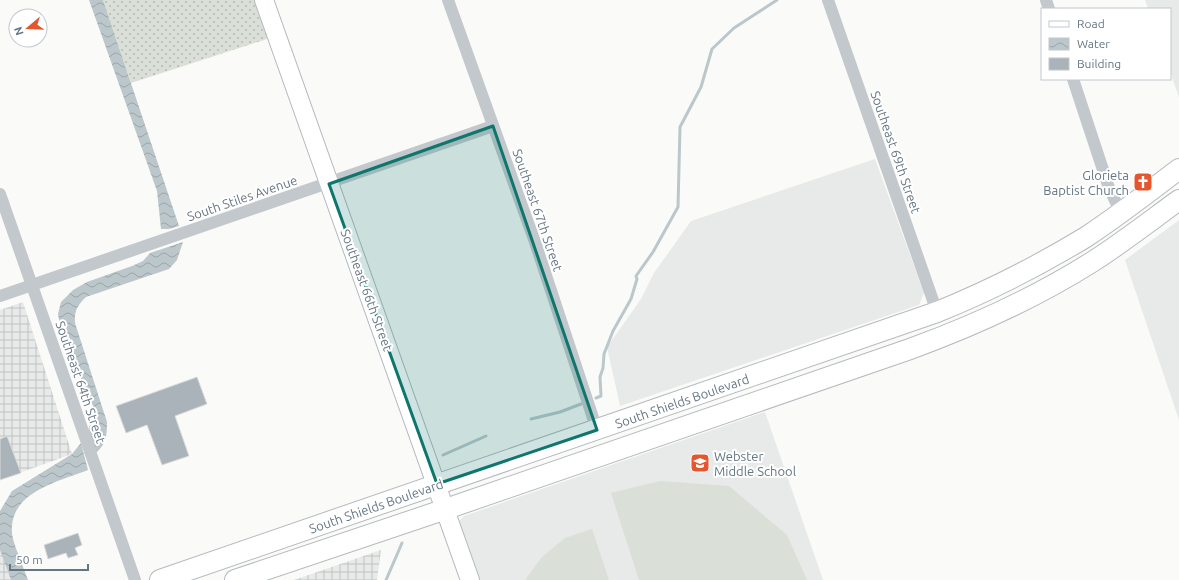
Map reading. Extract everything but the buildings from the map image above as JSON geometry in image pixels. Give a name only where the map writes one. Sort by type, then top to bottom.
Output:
[{"type":"main road","name":"South Shields Boulevard","points":[[160,580],[937,312],[1011,280],[1087,236],[1121,213],[1179,169]]},
{"type":"main road","name":"South Shields Boulevard","points":[[235,580],[910,350],[946,336],[1007,308],[1066,277],[1119,244],[1179,200]]},
{"type":"street","name":"Southeast 66th Street","points":[[264,0],[470,580]]},
{"type":"street","name":"Southeast 67th Street","points":[[448,0],[535,242],[597,430]]},
{"type":"street","name":"Southeast 69th Street","points":[[828,0],[937,312]]},
{"type":"street","points":[[1072,80],[1108,188],[1121,213]]},
{"type":"street","name":"South Stiles Avenue","points":[[0,296],[184,232],[329,184],[493,126]]},
{"type":"street","name":"Southeast 64th Street","points":[[0,194],[135,580]]},
{"type":"highlighted area","points":[[493,126],[597,430],[437,484],[329,184]]},
{"type":"shaded area","points":[[103,0],[256,0],[270,38],[131,83]]},
{"type":"shaded area","points":[[1145,0],[1179,0],[1179,97],[1171,75],[1171,8],[1148,8]]},
{"type":"shaded area","points":[[875,159],[924,293],[919,305],[620,406],[607,347],[641,299],[654,273],[691,221]]},
{"type":"shaded area","points":[[1179,220],[1179,420],[1125,260]]},
{"type":"shaded area","points":[[23,302],[72,454],[0,480],[0,310]]},
{"type":"shaded area","name":"Webster Middle School","points":[[765,412],[823,580],[478,580],[459,526],[459,521],[464,516]]},
{"type":"shaded area","points":[[660,481],[729,486],[787,535],[807,580],[639,580],[611,493]]},
{"type":"shaded area","points":[[592,529],[609,580],[525,580],[542,557],[565,538]]},
{"type":"shaded area","points":[[0,549],[11,580],[0,580]]},
{"type":"shaded area","points":[[381,550],[377,580],[294,580]]},
{"type":"water","points":[[89,0],[103,0],[179,226],[169,229],[161,229],[157,191]]},
{"type":"water","points":[[183,242],[177,260],[169,269],[86,297],[77,308],[75,323],[107,422],[105,439],[102,446],[96,453],[88,430],[93,418],[93,406],[61,332],[58,314],[61,302],[73,290],[87,282],[143,261],[150,253]]},
{"type":"water","points":[[81,443],[88,470],[50,484],[37,491],[27,498],[18,508],[13,519],[12,533],[16,550],[28,580],[11,580],[0,550],[0,511],[12,491],[72,454]]},
{"type":"waterway","points":[[596,398],[601,396],[600,377],[603,368],[604,354],[613,331],[631,299],[637,279],[636,276],[653,252],[678,207],[680,127],[701,87],[712,49],[734,28],[777,0]]},
{"type":"waterway","points":[[531,419],[560,412],[581,404]]},
{"type":"waterway","points":[[443,455],[486,436]]},
{"type":"waterway","points":[[386,580],[402,543]]},
{"type":"place","name":"Glorieta Baptist Church","points":[[1143,182]]},
{"type":"place","name":"Webster Middle School","points":[[700,463]]}]
